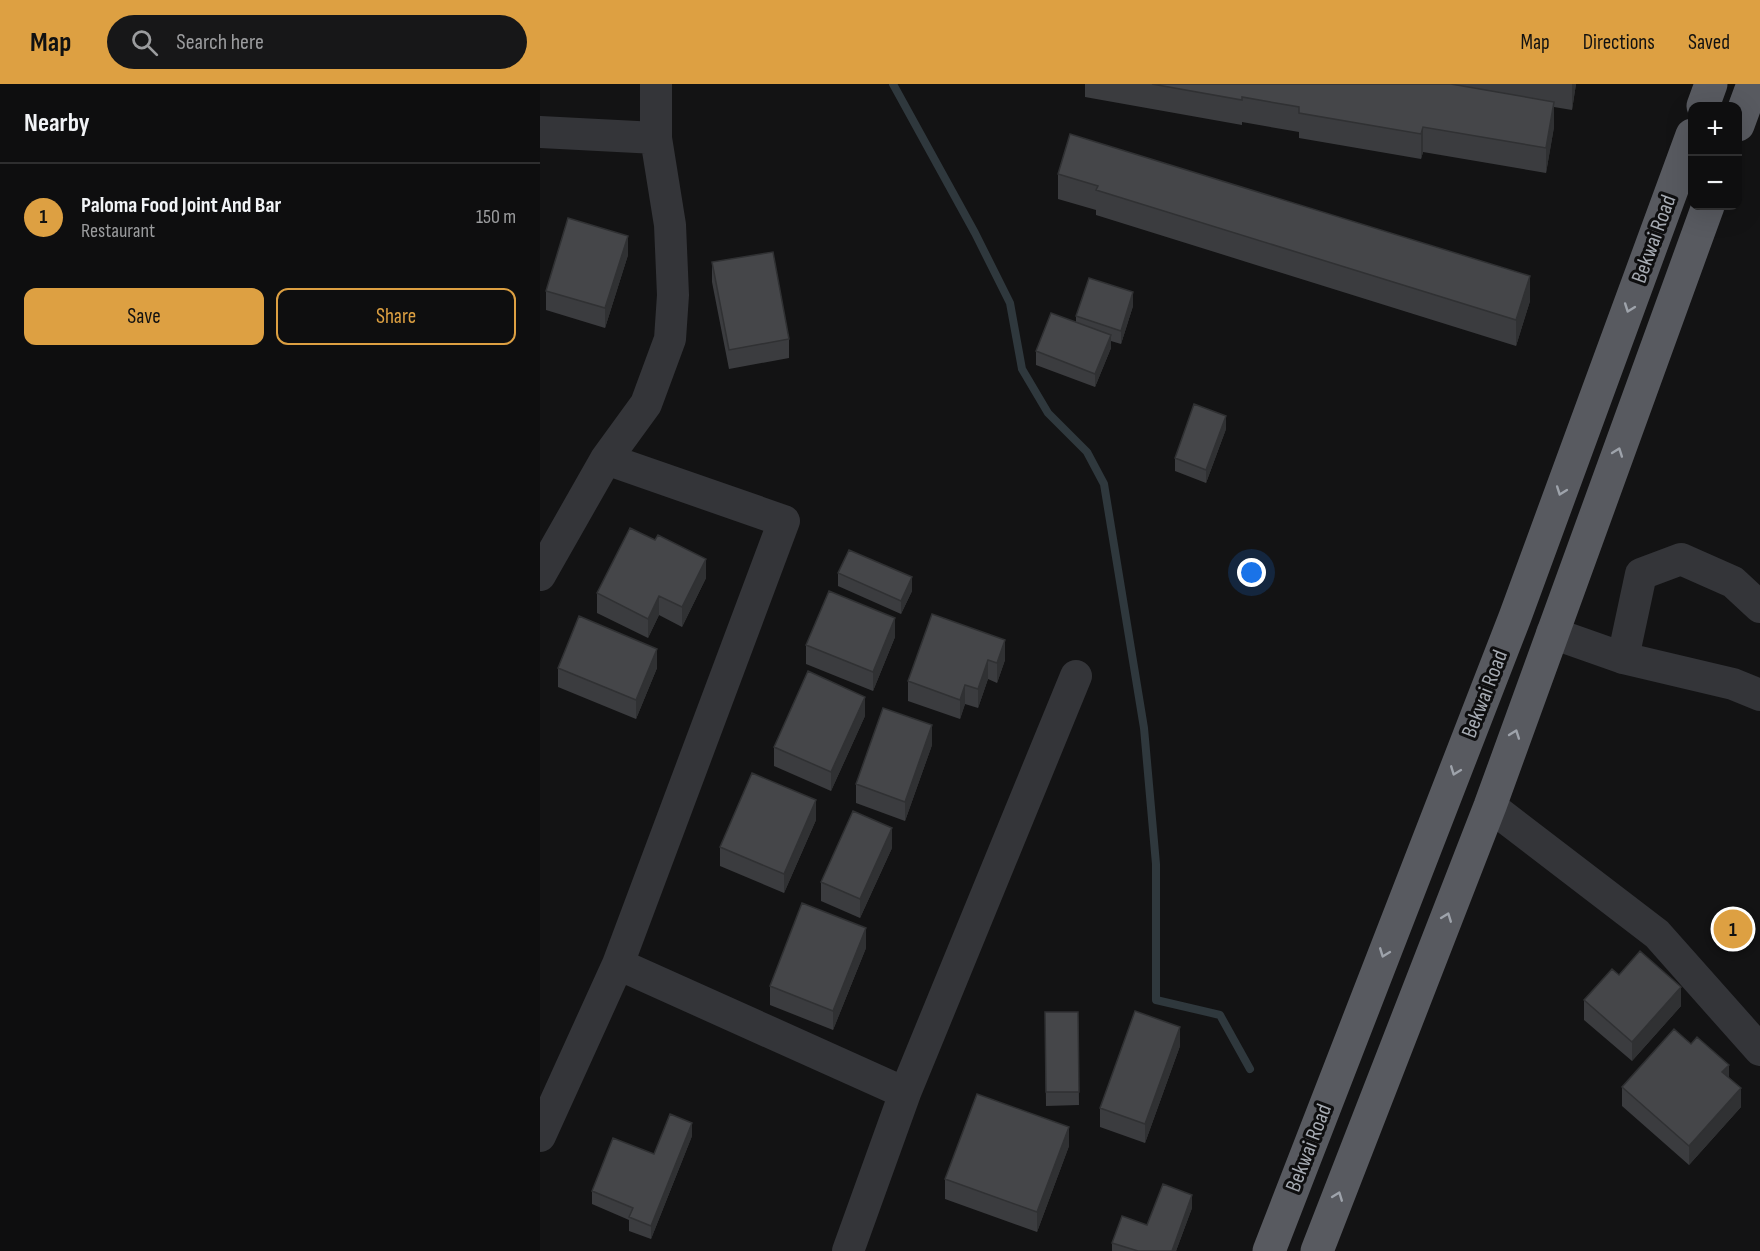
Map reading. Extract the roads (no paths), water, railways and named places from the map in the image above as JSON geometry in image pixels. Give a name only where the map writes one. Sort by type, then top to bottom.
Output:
[{"type":"highway","points":[[1704,102],[1711,84]]},
{"type":"highway","points":[[1742,112],[1753,84]]},
{"type":"highway","name":"Bekwai Road","points":[[1269,1251],[1511,628],[1688,146]]},
{"type":"highway","name":"Bekwai Road","points":[[1317,1251],[1490,806],[1707,210]]},
{"type":"street","points":[[540,575],[606,459],[646,404],[670,339],[673,295],[670,225],[656,138],[656,84]]},
{"type":"street","points":[[540,132],[656,138]]},
{"type":"street","points":[[540,1137],[618,964],[784,521],[606,459]]},
{"type":"street","points":[[1623,658],[1641,574],[1681,559],[1733,582],[1760,607]]},
{"type":"street","points":[[1552,633],[1623,658],[1732,684],[1760,695]]},
{"type":"street","points":[[848,1251],[905,1093],[1076,676]]},
{"type":"street","points":[[1490,806],[1656,934],[1760,1050]]},
{"type":"street","points":[[618,964],[905,1093]]},
{"type":"waterway","points":[[893,84],[975,233],[1010,303],[1022,369],[1048,413],[1087,452],[1104,484],[1144,728],[1156,864],[1156,1000],[1220,1015],[1250,1069]]},
{"type":"place","name":"Paloma Food Joint And Bar","points":[[1733,929]]}]
